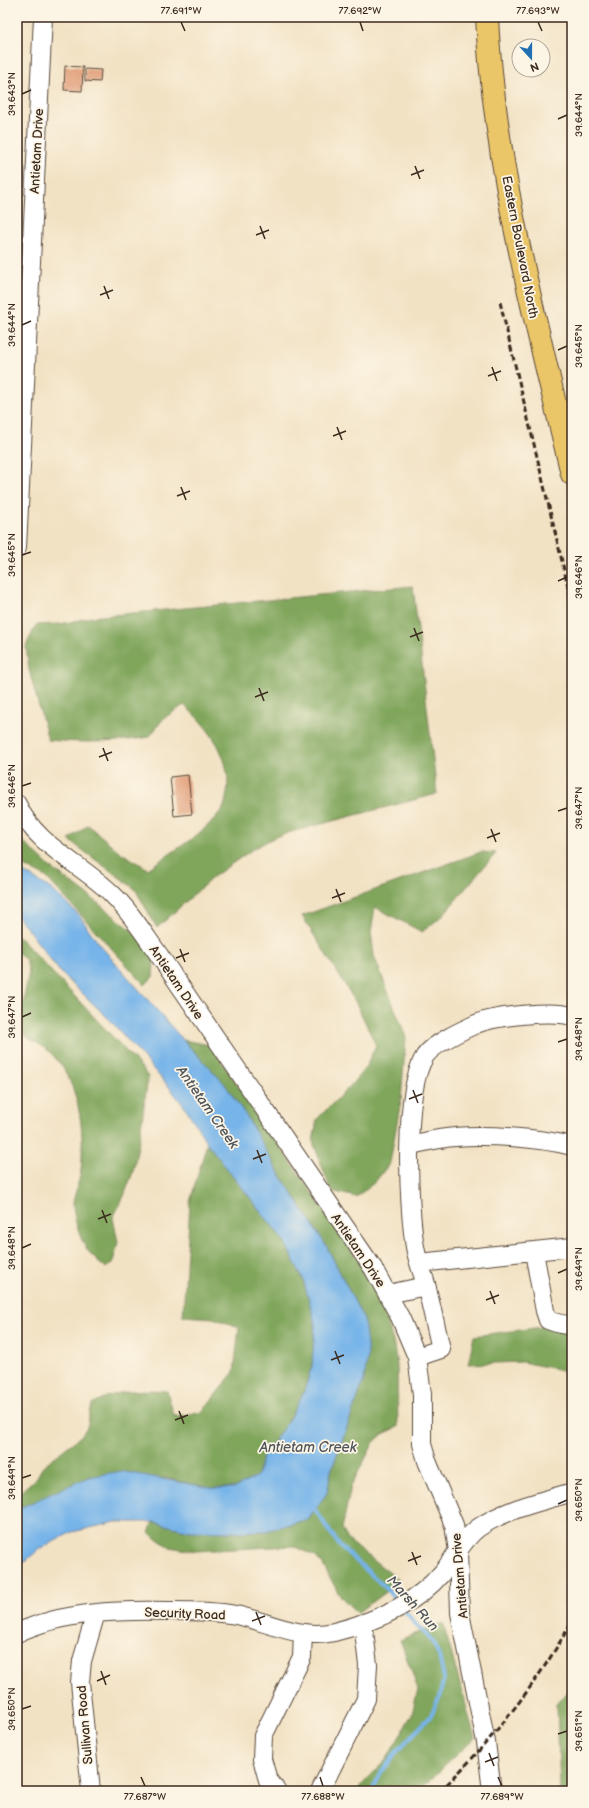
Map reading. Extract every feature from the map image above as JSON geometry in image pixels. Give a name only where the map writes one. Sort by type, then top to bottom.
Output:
[{"type":"main road","name":"Eastern Boulevard North","points":[[487,17],[498,124],[513,218],[531,303],[572,474]]},
{"type":"street","name":"Antietam Drive","points":[[17,548],[20,386],[43,17]]},
{"type":"street","name":"Antietam Drive","points":[[17,804],[32,828],[46,842],[95,878],[125,908],[159,955],[253,1095],[373,1268],[388,1294],[418,1357],[422,1394],[422,1444],[427,1461],[454,1525],[458,1551],[460,1613],[486,1742],[492,1791]]},
{"type":"street","points":[[418,1357],[441,1349],[419,1263],[411,1223],[411,1102],[416,1077],[426,1055],[443,1041],[462,1030],[484,1021],[510,1016],[572,1016]]},
{"type":"street","points":[[410,1145],[456,1137],[495,1137],[554,1142],[572,1146]]},
{"type":"street","points":[[419,1263],[572,1247]]},
{"type":"street","points":[[534,1252],[548,1320],[562,1324],[572,1324]]},
{"type":"street","points":[[388,1294],[426,1286]]},
{"type":"street","name":"Security Road","points":[[17,1633],[30,1627],[96,1613],[138,1611],[212,1612],[235,1615],[290,1631],[313,1634],[332,1632],[384,1615],[413,1600],[428,1588],[477,1528],[495,1518],[572,1492]]},
{"type":"street","name":"Sullivan Road","points":[[91,1791],[80,1682],[82,1662],[96,1613]]},
{"type":"street","points":[[320,1791],[366,1699],[368,1665],[363,1623]]},
{"type":"street","points":[[277,1791],[268,1780],[262,1759],[263,1736],[302,1657],[303,1633]]},
{"type":"green space","points":[[413,586],[437,794],[275,837],[253,849],[213,877],[157,928],[135,889],[69,840],[88,825],[120,852],[148,869],[205,828],[221,812],[226,798],[228,784],[227,771],[224,758],[211,735],[194,714],[184,705],[164,718],[149,737],[98,742],[48,740],[29,670],[26,646],[36,625],[61,624],[92,617]]},
{"type":"green space","points":[[17,836],[50,867],[88,895],[155,949],[153,977],[145,985],[46,877],[17,862]]},
{"type":"green space","points":[[481,852],[496,853],[442,916],[422,932],[375,907],[371,932],[374,956],[406,1037],[401,1100],[390,1163],[375,1182],[356,1197],[331,1191],[313,1142],[317,1119],[351,1085],[366,1067],[376,1045],[355,1001],[302,916]]},
{"type":"green space","points":[[17,935],[141,1067],[148,1077],[133,1172],[124,1196],[113,1218],[118,1242],[113,1262],[106,1268],[94,1258],[85,1246],[79,1233],[74,1214],[73,1203],[82,1164],[80,1115],[75,1095],[60,1063],[46,1049],[22,1032],[22,1008],[29,972],[26,960],[17,952]]},
{"type":"green space","points":[[183,1040],[210,1045],[376,1286],[393,1341],[397,1365],[398,1427],[383,1434],[374,1442],[351,1486],[342,1529],[348,1540],[400,1581],[357,1613],[340,1596],[323,1565],[315,1556],[293,1546],[195,1551],[169,1547],[149,1533],[153,1522],[190,1531],[232,1532],[266,1531],[308,1519],[327,1493],[331,1471],[364,1380],[364,1320],[327,1247],[276,1168],[245,1114],[224,1083]]},
{"type":"green space","points":[[207,1143],[284,1241],[303,1279],[315,1323],[312,1366],[303,1394],[286,1424],[262,1458],[257,1476],[235,1488],[211,1488],[165,1478],[17,1509],[17,1495],[37,1477],[43,1466],[81,1436],[87,1427],[92,1404],[101,1399],[119,1393],[147,1390],[167,1391],[174,1416],[201,1413],[234,1372],[239,1327],[213,1318],[183,1316],[190,1202]]},
{"type":"green space","points":[[572,1323],[572,1368],[566,1371],[522,1362],[468,1364],[474,1336]]},
{"type":"green space","points":[[443,1623],[475,1738],[418,1791],[356,1791],[387,1759],[412,1714],[418,1689],[400,1640]]},
{"type":"green space","points":[[572,1686],[572,1791],[560,1791],[557,1703]]},
{"type":"water","name":"Antietam Creek","points":[[17,868],[51,889],[78,914],[99,944],[183,1040],[224,1083],[245,1114],[276,1168],[327,1247],[364,1320],[368,1354],[364,1380],[331,1471],[327,1493],[308,1519],[266,1531],[232,1532],[190,1531],[153,1522],[116,1522],[72,1532],[38,1550],[17,1569],[17,1509],[88,1477],[121,1471],[211,1488],[235,1488],[257,1476],[262,1458],[286,1424],[303,1394],[312,1366],[315,1323],[303,1279],[284,1241],[207,1143],[187,1110],[170,1088],[108,1018],[60,972],[17,915]]},
{"type":"building","points":[[65,66],[83,67],[82,91],[64,90]]},
{"type":"building","points":[[85,69],[101,70],[100,82],[85,81]]},
{"type":"building","points":[[188,775],[192,814],[174,816],[170,777]]},
{"type":"waterway","name":"Marsh Run","points":[[312,1505],[339,1545],[386,1588],[398,1603]]},
{"type":"waterway","name":"Marsh Run","points":[[372,1791],[381,1773],[399,1749],[430,1717],[439,1698],[444,1678],[439,1656],[432,1640],[417,1626],[404,1610]]},
{"type":"railway","points":[[500,302],[572,603]]},
{"type":"railway","points":[[440,1791],[459,1772],[512,1711],[544,1667],[572,1621]]}]
